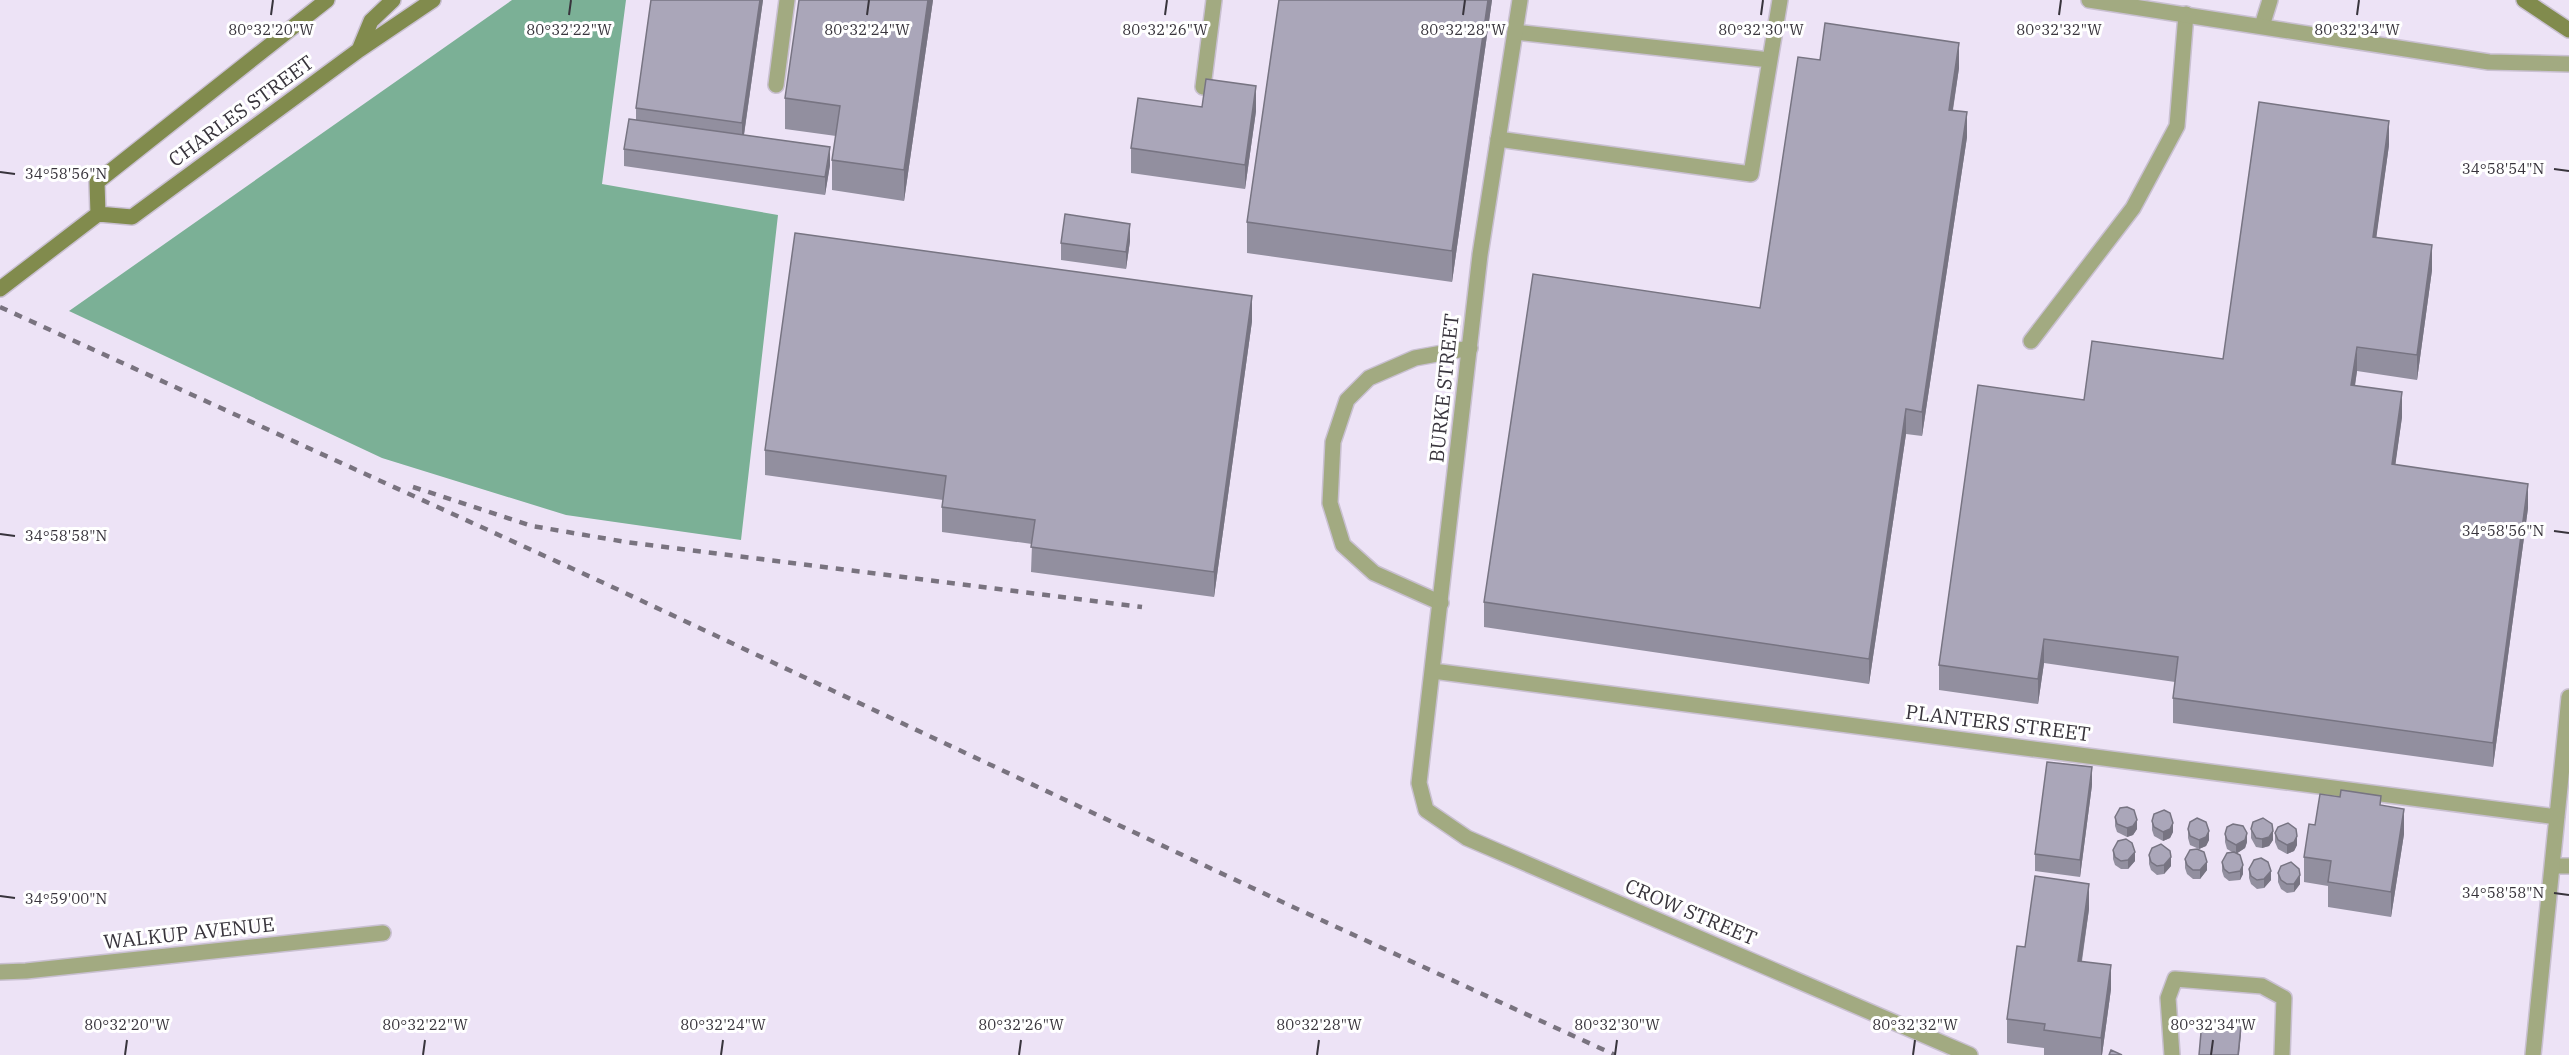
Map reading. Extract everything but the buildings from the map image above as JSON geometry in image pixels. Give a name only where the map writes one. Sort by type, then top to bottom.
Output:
[{"type":"main road","name":"CHARLES STREET","points":[[327,0],[97,182],[98,214],[132,217],[359,50],[433,0]]},
{"type":"main road","points":[[359,50],[371,21],[393,0]]},
{"type":"main road","points":[[2524,0],[2569,30]]},
{"type":"main road","points":[[0,289],[98,214]]},
{"type":"street","points":[[776,85],[788,0]]},
{"type":"street","points":[[1203,87],[1214,0]]},
{"type":"street","name":"BURKE STREET","points":[[1419,783],[1480,255],[1520,0]]},
{"type":"street","points":[[1498,139],[1751,174],[1780,0]]},
{"type":"street","points":[[2089,0],[2144,4],[2186,14],[2489,62],[2569,64]]},
{"type":"street","points":[[2262,26],[2270,0]]},
{"type":"street","points":[[2031,341],[2133,208],[2176,126],[2186,14]]},
{"type":"street","points":[[1515,32],[1770,60]]},
{"type":"street","points":[[1441,603],[1374,573],[1343,545],[1330,503],[1334,442],[1347,400],[1369,378],[1416,358],[1470,348]]},
{"type":"street","name":"PLANTERS STREET","points":[[1433,670],[2558,817]]},
{"type":"street","points":[[2533,1055],[2569,697]]},
{"type":"street","name":"CROW STREET","points":[[1419,783],[1426,810],[1467,838],[1971,1055]]},
{"type":"street","points":[[2553,866],[2569,866]]},
{"type":"street","name":"WALKUP AVENUE","points":[[0,972],[383,933]]},
{"type":"street","points":[[2172,1055],[2168,998],[2175,980],[2262,986],[2284,998],[2282,1055]]},
{"type":"green space","points":[[512,0],[626,0],[602,184],[778,215],[741,540],[566,515],[382,458],[69,311]]},
{"type":"railway","points":[[0,307],[606,584],[1293,907],[1615,1055]]},
{"type":"railway","points":[[413,487],[532,526],[626,542],[1142,607]]}]
